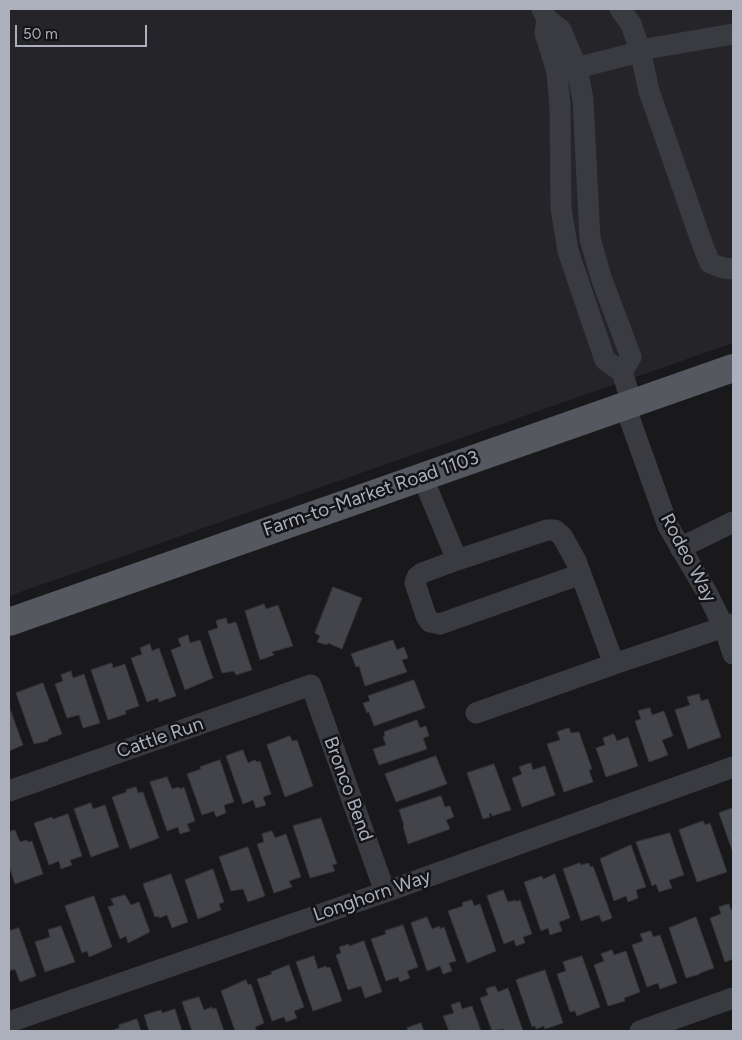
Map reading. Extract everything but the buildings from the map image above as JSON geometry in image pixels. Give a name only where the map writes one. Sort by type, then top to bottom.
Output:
[{"type":"main road","name":"Farm-to-Market Road 1103","points":[[9,622],[733,368]]},
{"type":"street","points":[[620,9],[631,24],[640,50],[649,91],[710,263],[733,269]]},
{"type":"street","points":[[545,14],[561,30],[567,70],[640,50],[733,34]]},
{"type":"street","name":"Rodeo Way","points":[[567,70],[560,105],[561,208],[568,251],[605,360],[622,372],[629,404],[668,526],[729,626],[733,654]]},
{"type":"street","points":[[422,476],[457,560]]},
{"type":"street","points":[[680,548],[733,522]]},
{"type":"street","points":[[581,574],[440,624],[430,622],[426,616],[415,583],[417,577],[422,573],[547,530],[555,530],[562,536],[576,561],[581,574],[614,664]]},
{"type":"street","points":[[476,713],[729,626]]},
{"type":"street","name":"Cattle Run","points":[[9,791],[311,685]]},
{"type":"street","name":"Bronco Bend","points":[[311,685],[385,892]]},
{"type":"street","name":"Longhorn Way","points":[[9,1022],[385,892],[733,767]]},
{"type":"street","points":[[640,1031],[733,998]]},
{"type":"shaded area","points":[[9,9],[733,9],[733,343],[9,596]]}]
